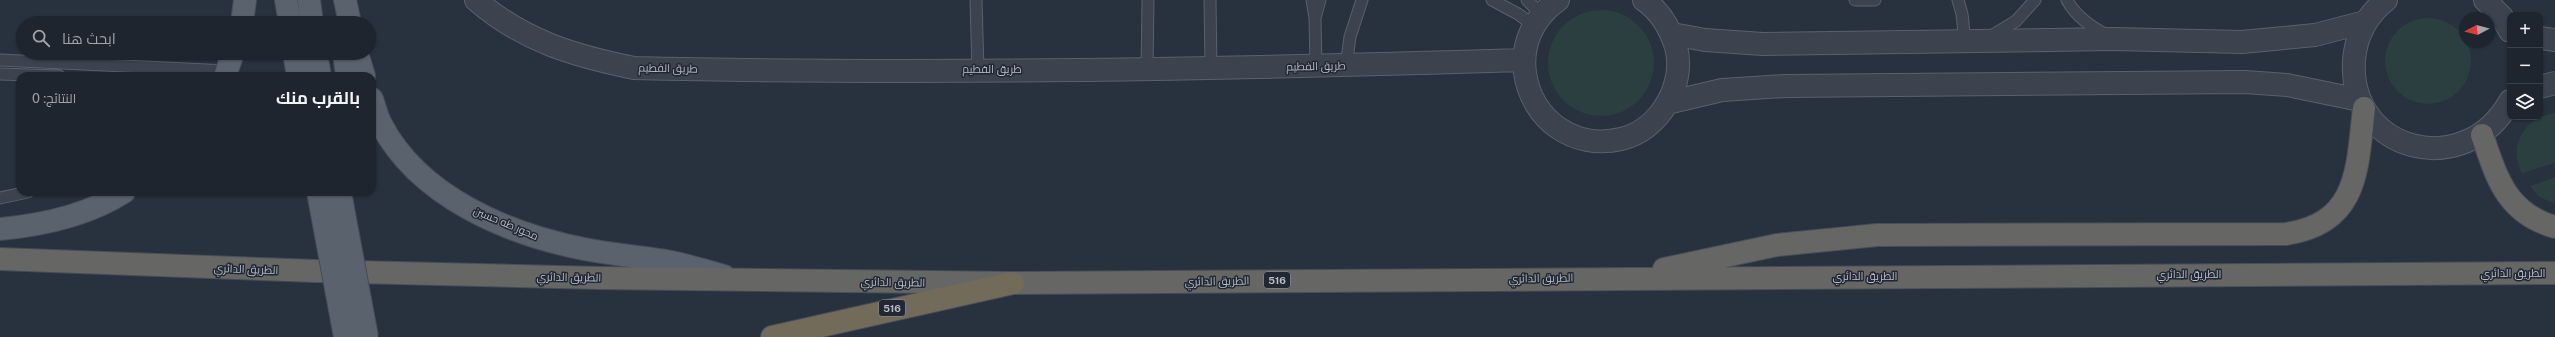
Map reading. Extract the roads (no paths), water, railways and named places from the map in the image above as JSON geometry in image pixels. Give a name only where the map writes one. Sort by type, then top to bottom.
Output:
[{"type":"highway","points":[[1634,277],[1729,253],[1825,238],[1877,235],[2286,234],[2306,231],[2325,223],[2340,209],[2351,192],[2362,104]]},
{"type":"highway","points":[[2482,135],[2504,191],[2521,211],[2542,223],[2555,227]]},
{"type":"highway","name":"الطريق الدائري","points":[[0,259],[315,271],[737,280],[1013,283],[1634,277],[2555,273]]},
{"type":"highway","name":"516","points":[[772,337],[1013,283]]},
{"type":"main road","points":[[243,16],[245,0]]},
{"type":"main road","points":[[251,0],[252,16]]},
{"type":"main road","points":[[286,0],[289,16]]},
{"type":"main road","points":[[309,0],[311,16]]},
{"type":"main road","points":[[342,16],[343,0]]},
{"type":"main road","points":[[343,0],[348,16]]},
{"type":"main road","points":[[231,69],[238,60]]},
{"type":"main road","points":[[295,60],[297,72]]},
{"type":"main road","points":[[317,60],[319,72]]},
{"type":"main road","points":[[345,60],[346,72]]},
{"type":"main road","points":[[359,60],[363,72]]},
{"type":"main road","name":"محور طه حسين","points":[[376,110],[381,124],[402,155],[434,187],[481,215],[531,236],[583,249],[661,260],[737,280]]},
{"type":"main road","points":[[0,229],[36,225],[78,214],[116,196]]},
{"type":"main road","points":[[319,196],[345,337]]},
{"type":"main road","points":[[341,196],[367,337]]},
{"type":"street","name":"طريق الفطيم","points":[[476,0],[490,12],[534,39],[583,57],[634,68],[978,70],[1346,66],[1523,60]]},
{"type":"street","points":[[1558,0],[1534,13],[1523,60],[1527,89],[1542,115],[1565,133],[1593,141],[1622,139],[1642,129],[1648,125],[1668,103],[1675,87],[1678,69],[1677,51],[1672,34],[1661,15],[1644,0]]},
{"type":"street","points":[[2386,0],[2365,22],[2355,47],[2353,74],[2362,104],[2378,126],[2396,139],[2417,147],[2439,149],[2461,145],[2482,135],[2493,125],[2507,105]]},
{"type":"street","points":[[2490,2],[2507,26]]},
{"type":"street","points":[[1672,34],[1688,38],[1742,43],[1973,42],[2114,39],[2263,41],[2315,35],[2365,22]]},
{"type":"street","points":[[2543,38],[2555,40]]},
{"type":"street","points":[[1668,103],[1722,90],[1785,86],[2245,82],[2305,88],[2362,104]]},
{"type":"street","points":[[2543,86],[2555,83]]},
{"type":"lane","points":[[976,0],[978,70]]},
{"type":"lane","points":[[1148,0],[1148,68]]},
{"type":"lane","points":[[1210,0],[1210,67]]},
{"type":"lane","points":[[1312,0],[1315,18],[1316,66]]},
{"type":"lane","points":[[1315,18],[1320,0]]},
{"type":"lane","points":[[1346,66],[1350,37],[1362,0]]},
{"type":"lane","points":[[1492,0],[1518,14],[1534,13]]},
{"type":"lane","points":[[1855,0],[1875,0]]},
{"type":"lane","points":[[1958,0],[1973,42],[2016,21],[2034,0]]},
{"type":"lane","points":[[2067,0],[2078,15],[2088,24],[2114,39]]},
{"type":"lane","points":[[0,60],[231,69]]},
{"type":"lane","points":[[0,74],[16,75]]},
{"type":"lane","points":[[0,198],[16,195]]}]
